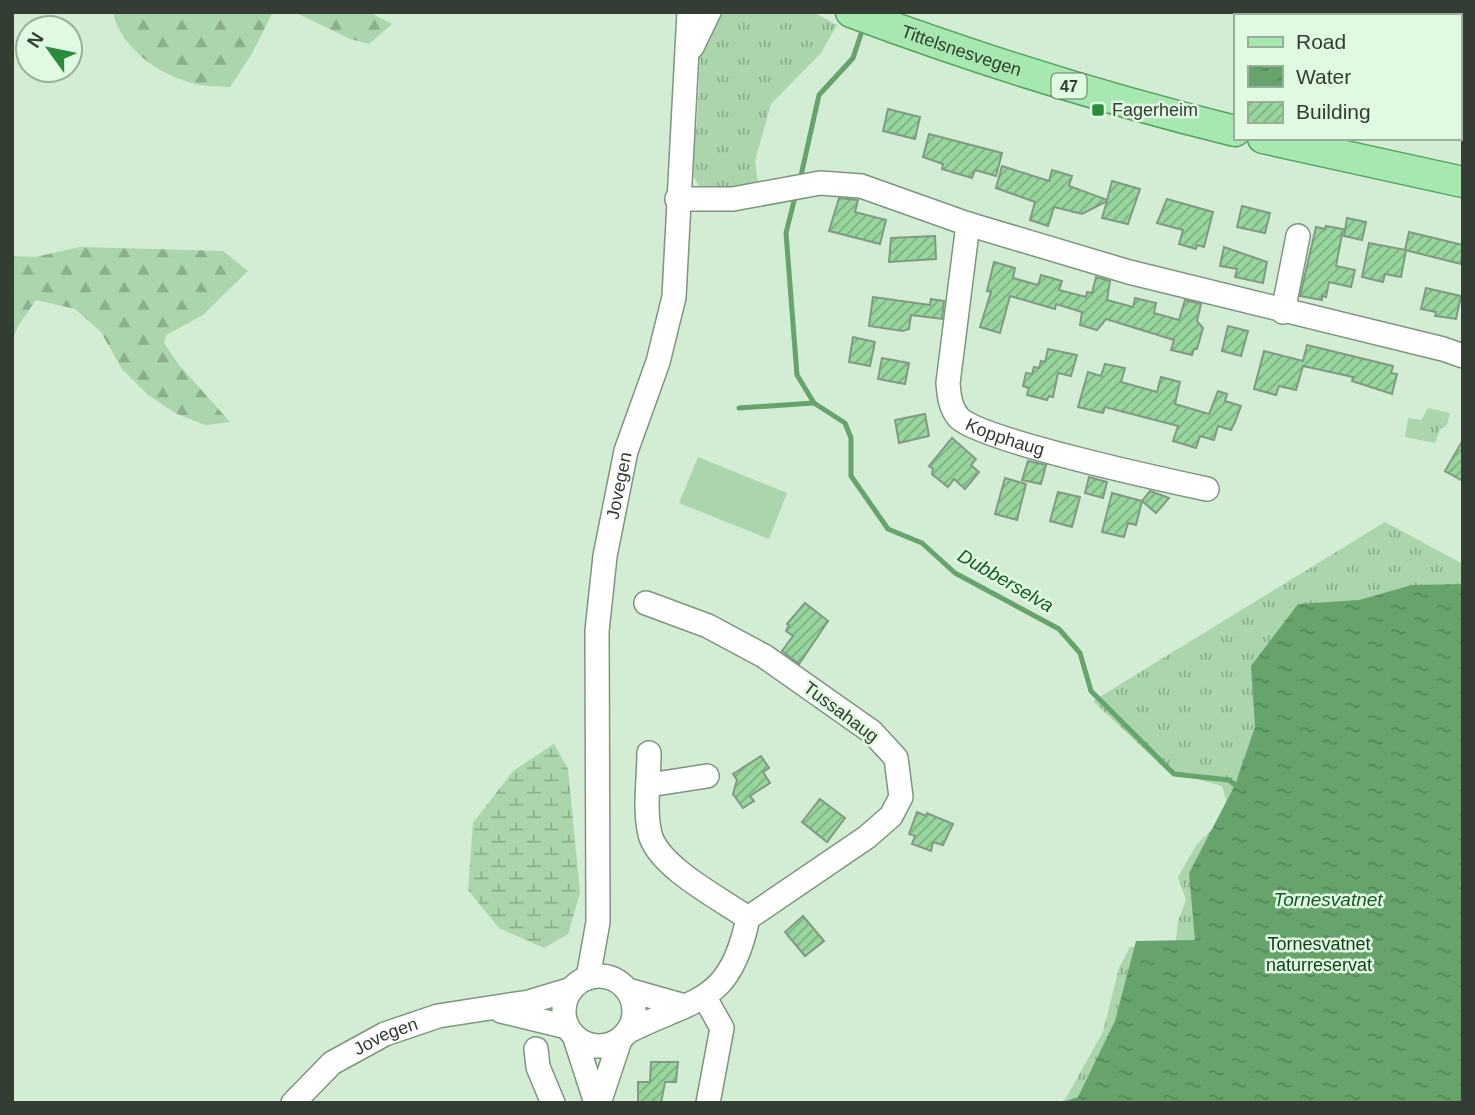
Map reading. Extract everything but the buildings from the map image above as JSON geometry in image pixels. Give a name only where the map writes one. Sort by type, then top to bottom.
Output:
[{"type":"main road","name":"Tittelsnesvegen","points":[[851,12],[908,20],[1234,111]]},
{"type":"main road","name":"Tittelsnesvegen","points":[[908,20],[1068,86],[1234,131]]},
{"type":"main road","points":[[1272,140],[1463,182]]},
{"type":"main road","points":[[1358,140],[1463,163]]},
{"type":"street","name":"Jovegen","points":[[293,1103],[332,1063],[385,1034],[438,1016],[494,1009],[600,984],[597,631],[605,556],[626,451],[668,328],[674,297],[677,199],[689,12]]},
{"type":"street","name":"Jovegen","points":[[688,56],[709,12]]},
{"type":"street","points":[[677,199],[733,199],[834,183],[862,186],[968,224],[1129,272],[1463,356]]},
{"type":"street","name":"Kopphaug","points":[[968,224],[948,383],[950,402],[959,417],[999,437],[1207,489]]},
{"type":"street","points":[[1283,312],[1298,236]]},
{"type":"street","name":"Tussahaug","points":[[646,603],[708,626],[764,656],[872,732],[896,758],[901,797],[891,816],[867,837],[748,918]]},
{"type":"street","points":[[571,1033],[597,1047],[623,1036],[695,1002],[716,988],[738,959],[748,918],[670,864],[650,836],[649,753]]},
{"type":"street","points":[[649,785],[707,776]]},
{"type":"street","points":[[598,1103],[634,1012],[600,984]]},
{"type":"street","points":[[598,1103],[564,1007],[600,984],[695,1002],[722,1028],[708,1103]]},
{"type":"street","name":"Jovegen","points":[[494,1009],[571,1033]]},
{"type":"street","points":[[536,1049],[538,1067],[553,1103]]},
{"type":"green space","points":[[113,12],[273,12],[251,55],[230,87],[196,84],[157,68],[133,49],[117,25]]},
{"type":"green space","points":[[294,12],[369,12],[392,24],[369,44],[350,39]]},
{"type":"green space","points":[[722,12],[813,12],[837,25],[821,53],[771,104],[755,161],[758,183],[711,192],[699,186],[693,175],[691,142],[697,124],[700,57]]},
{"type":"green space","points":[[80,247],[223,251],[248,271],[203,315],[166,335],[164,343],[179,365],[230,422],[206,425],[177,414],[148,395],[122,369],[101,332],[75,309],[36,300],[18,326],[12,341],[12,256],[35,257]]},
{"type":"green space","points":[[1428,408],[1450,413],[1447,425],[1440,429],[1435,443],[1405,437],[1408,418],[1421,420]]},
{"type":"green space","points":[[698,457],[787,493],[769,539],[679,503]]},
{"type":"green space","name":"Tornesvatnet","points":[[1385,522],[1463,564],[1463,1103],[1060,1103],[1066,1098],[1103,1032],[1119,968],[1130,947],[1175,948],[1178,921],[1186,900],[1178,877],[1197,844],[1216,826],[1228,807],[1222,786],[1167,771],[1093,701]]},
{"type":"green space","points":[[554,744],[568,769],[580,893],[568,934],[544,948],[499,928],[468,890],[473,823],[513,771]]},
{"type":"water","name":"Tornesvatnet","points":[[1463,584],[1463,1103],[1061,1103],[1078,1097],[1115,1021],[1136,941],[1195,940],[1189,873],[1235,785],[1255,727],[1251,666],[1298,604],[1359,600],[1412,585]]},
{"type":"waterway","name":"Dubberselva","points":[[800,180],[819,95],[853,58],[864,25]]},
{"type":"waterway","name":"Dubberselva","points":[[796,193],[786,233],[797,375],[814,403],[845,423],[851,438],[851,476],[888,529],[922,543],[955,573],[1059,629],[1080,653],[1091,691],[1174,774],[1229,780],[1235,785]]},
{"type":"waterway","points":[[739,408],[814,403]]},
{"type":"place","name":"Fagerheim","points":[[1098,110]]},
{"type":"park label","name":"Tornesvatnet naturreservat","points":[[1319,954]]}]
